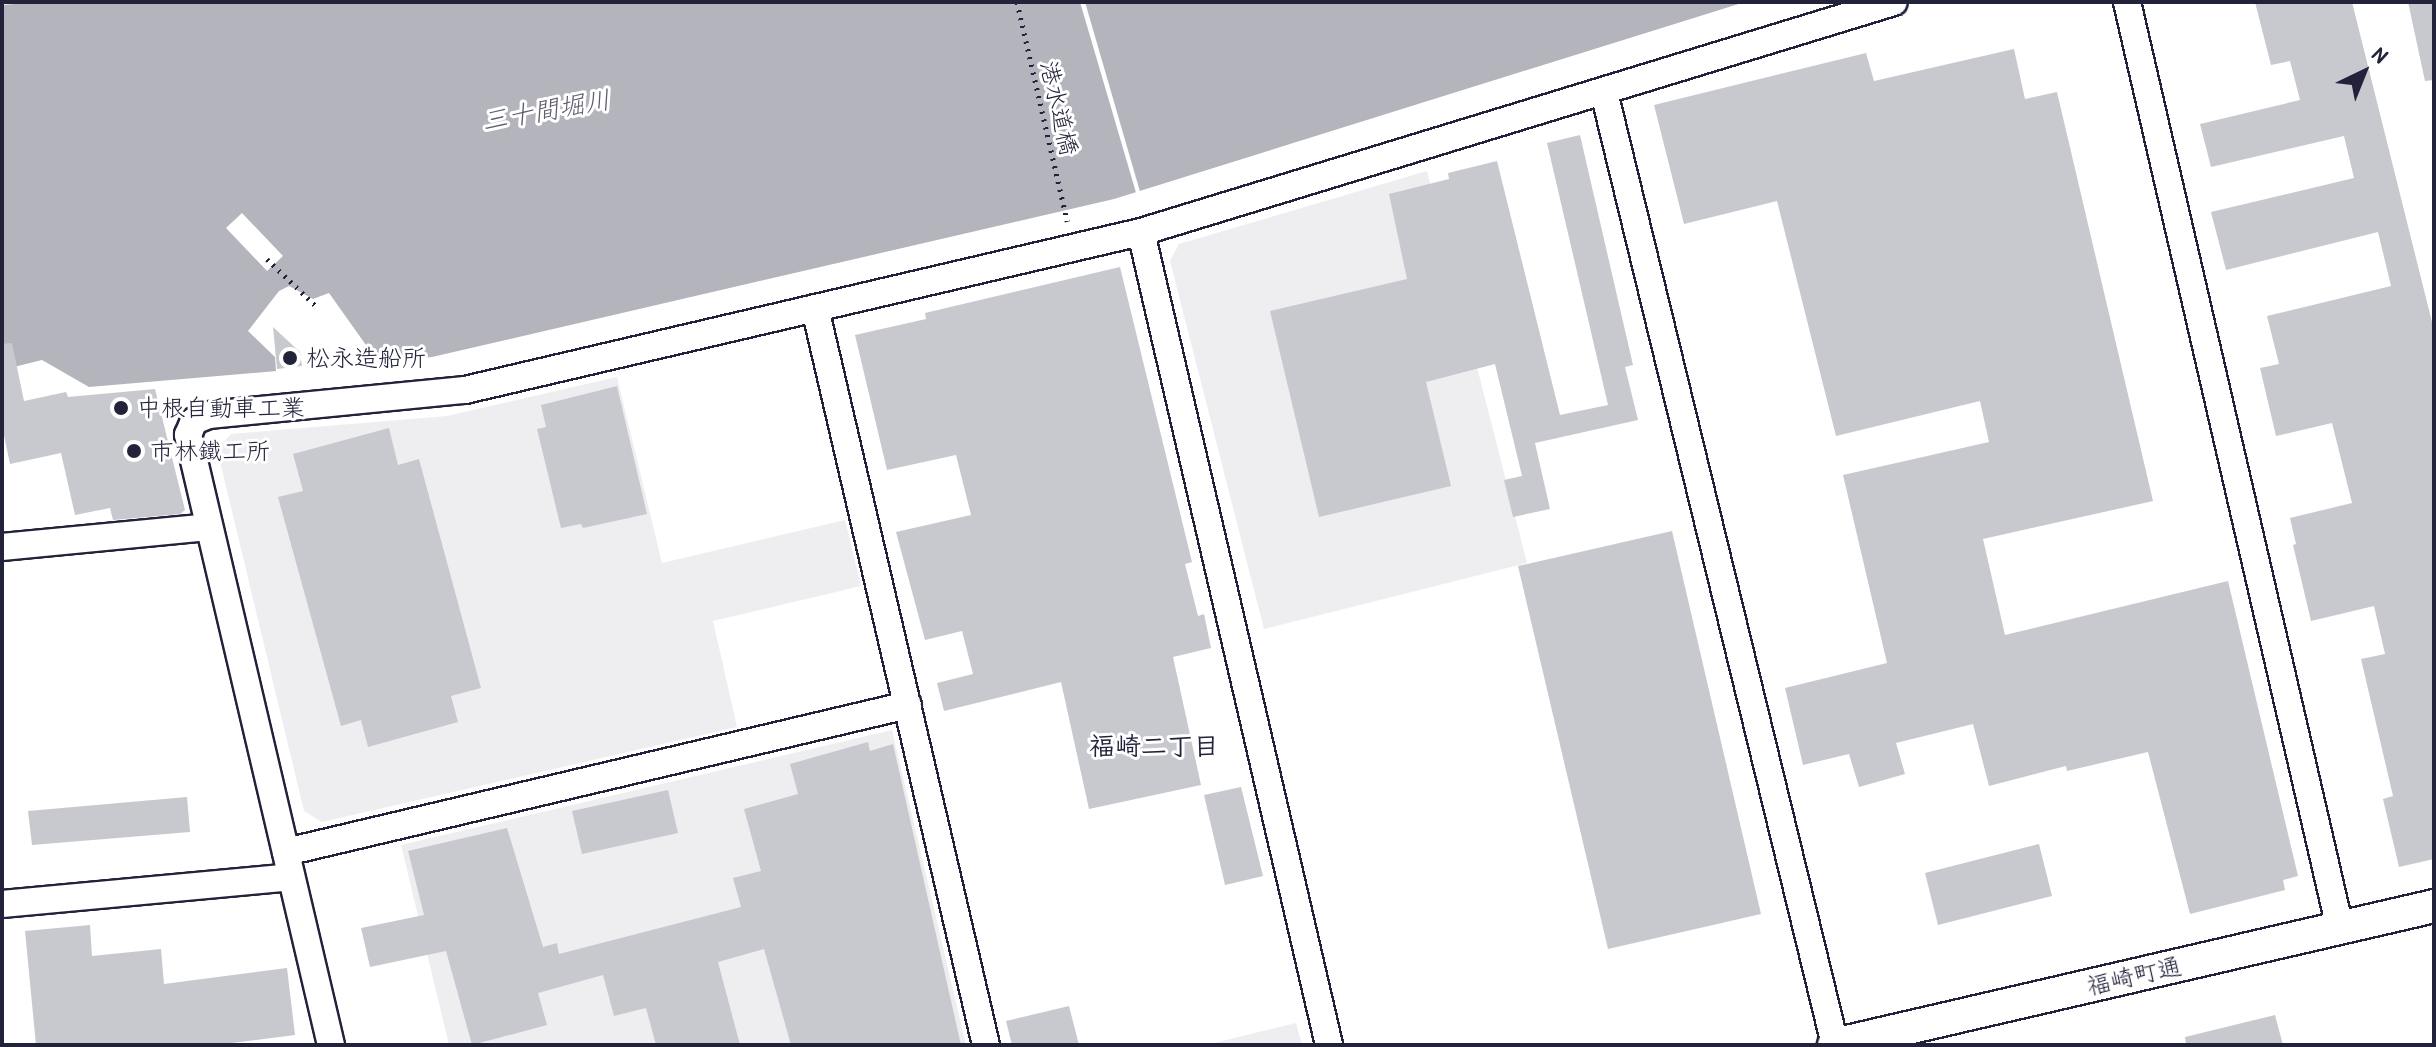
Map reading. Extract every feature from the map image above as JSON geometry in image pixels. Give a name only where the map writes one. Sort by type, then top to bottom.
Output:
[{"type":"street","points":[[331,1045],[208,527],[188,435],[194,421],[209,415],[465,390],[1141,232],[1894,2]]},
{"type":"street","points":[[2127,2],[2340,928]]},
{"type":"street","points":[[1604,92],[1835,1045]]},
{"type":"street","points":[[1141,232],[1329,1045]]},
{"type":"street","points":[[815,308],[986,1045]]},
{"type":"street","points":[[2,547],[208,527]]},
{"type":"street","points":[[2,904],[288,864],[908,705]]},
{"type":"street","name":"福崎町通","points":[[1835,1045],[2434,906]]},
{"type":"path","name":"港水道橋","points":[[1017,2],[1067,221]]},
{"type":"path","points":[[267,259],[315,305]]},
{"type":"shaded area","points":[[1427,171],[1527,563],[1264,629],[1170,261],[1179,244]]},
{"type":"shaded area","points":[[617,377],[662,563],[845,520],[861,586],[713,621],[737,727],[322,822],[304,811],[217,449],[231,434],[447,416]]},
{"type":"shaded area","points":[[892,730],[966,1045],[449,1045],[401,845]]},
{"type":"shaded area","points":[[1296,1023],[1302,1045],[1206,1045]]},
{"type":"water","name":"三十間堀川","points":[[39,2],[1745,2],[1114,199],[432,357],[378,362],[329,293],[313,299],[289,286],[279,291],[248,331],[275,357],[276,371],[89,387],[42,360],[2,370],[2,5]]},
{"type":"pier","points":[[1080,2],[1085,2],[1141,195],[1137,196]]},
{"type":"pier","points":[[242,213],[283,256],[267,271],[226,228]]},
{"type":"building","points":[[2255,2],[2352,2],[2434,330],[2434,859],[2399,867],[2383,799],[2393,796],[2361,659],[2385,654],[2374,606],[2311,621],[2293,545],[2296,544],[2290,518],[2352,503],[2332,423],[2276,436],[2260,368],[2279,364],[2267,316],[2391,286],[2378,232],[2226,270],[2211,212],[2354,178],[2344,136],[2211,167],[2200,124],[2300,100],[2290,61],[2271,65]]},
{"type":"building","points":[[2408,2],[2434,2],[2434,80],[2425,81]]},
{"type":"building","points":[[2014,49],[2025,99],[2057,92],[2153,501],[1983,539],[2005,635],[2228,581],[2298,876],[2283,880],[2285,890],[2190,914],[2148,752],[2067,771],[2066,766],[1989,786],[1973,724],[1896,743],[1905,774],[1859,787],[1849,754],[1803,765],[1785,688],[1887,663],[1843,475],[1989,442],[1980,401],[1836,436],[1777,201],[1684,224],[1654,105],[1866,53],[1874,81]]},
{"type":"building","points":[[1580,135],[1633,365],[1625,367],[1638,420],[1535,443],[1550,509],[1513,517],[1504,480],[1522,476],[1495,364],[1426,382],[1451,486],[1319,517],[1270,311],[1407,279],[1389,194],[1449,179],[1448,173],[1497,161],[1560,415],[1608,405],[1547,143]]},
{"type":"building","points":[[1120,267],[1192,562],[1185,564],[1198,616],[1204,614],[1211,648],[1173,657],[1201,785],[1089,809],[1061,682],[944,711],[937,683],[973,674],[962,631],[925,640],[896,532],[971,515],[956,455],[887,470],[855,335],[926,319],[925,313]]},
{"type":"building","points":[[273,327],[300,352],[302,366],[277,369]]},
{"type":"building","points":[[12,343],[24,401],[66,392],[68,397],[155,389],[185,510],[180,514],[113,520],[110,508],[75,515],[61,453],[10,464],[2,426],[2,344]]},
{"type":"building","points":[[617,386],[647,514],[583,528],[581,524],[561,528],[537,429],[546,427],[541,405]]},
{"type":"building","points":[[389,428],[398,465],[419,459],[481,688],[451,696],[458,722],[368,747],[361,720],[341,726],[278,497],[303,491],[293,454]]},
{"type":"building","points":[[1672,531],[1761,914],[1608,949],[1518,566]]},
{"type":"building","points":[[868,742],[870,751],[893,744],[961,1045],[791,1045],[764,949],[718,962],[740,1045],[656,1045],[646,1008],[614,1016],[603,975],[538,993],[547,1025],[472,1045],[446,951],[370,967],[361,928],[424,915],[408,851],[507,828],[543,947],[557,943],[559,954],[741,907],[733,878],[761,871],[744,809],[798,794],[790,764]]},
{"type":"building","points":[[1241,787],[1263,876],[1225,885],[1204,795]]},
{"type":"building","points":[[668,790],[678,833],[582,854],[572,811]]},
{"type":"building","points":[[187,797],[190,832],[32,845],[28,811]]},
{"type":"building","points":[[2039,844],[2052,896],[1938,925],[1925,873]]},
{"type":"building","points":[[90,925],[92,956],[161,949],[164,984],[287,968],[295,1035],[215,1045],[36,1045],[25,931]]},
{"type":"building","points":[[1069,1006],[1079,1045],[1012,1045],[1006,1021]]},
{"type":"building","points":[[2275,1015],[2283,1045],[2186,1045],[2185,1037]]},
{"type":"place","name":"松永造船所","points":[[290,358]]},
{"type":"place","name":"中根自動車工業","points":[[121,408]]},
{"type":"place","name":"市林鐵工所","points":[[134,451]]},
{"type":"district","name":"福崎二丁目","points":[[1154,746]]}]
